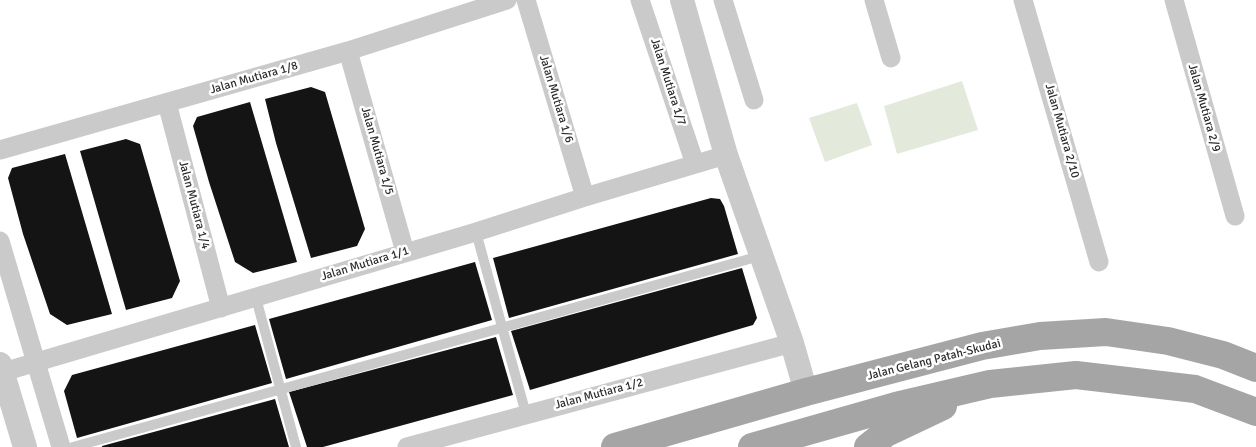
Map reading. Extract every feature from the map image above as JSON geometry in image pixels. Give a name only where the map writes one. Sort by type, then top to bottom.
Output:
[{"type":"main road","name":"Jalan Gelang Patah-Skudai","points":[[615,447],[806,392],[982,346],[1040,336],[1106,332],[1168,341],[1223,355],[1256,368]]},
{"type":"main road","points":[[752,447],[896,406],[990,384],[1076,375],[1195,389],[1256,412]]},
{"type":"main road","points":[[868,447],[886,433],[990,384]]},
{"type":"street","name":"Jalan Mutiara 1/8","points":[[0,150],[348,51],[507,0]]},
{"type":"street","name":"Jalan Mutiara 1/6","points":[[526,0],[585,197]]},
{"type":"street","name":"Jalan Mutiara 1/7","points":[[640,0],[695,164]]},
{"type":"street","points":[[682,0],[726,156],[792,343],[806,392]]},
{"type":"street","points":[[723,0],[754,100]]},
{"type":"street","points":[[874,0],[892,58]]},
{"type":"street","name":"Jalan Mutiara 2/10","points":[[1023,0],[1099,262]]},
{"type":"street","name":"Jalan Mutiara 2/9","points":[[1174,0],[1235,216]]},
{"type":"street","name":"Jalan Mutiara 1/5","points":[[348,51],[406,252]]},
{"type":"street","name":"Jalan Mutiara 1/4","points":[[167,103],[221,308]]},
{"type":"street","name":"Jalan Mutiara 1/1","points":[[1,370],[256,298],[585,197],[726,156]]},
{"type":"street","points":[[0,241],[34,362],[61,447]]},
{"type":"street","name":"Jalan Mutiara 1/2","points":[[407,447],[792,343]]},
{"type":"street","points":[[1,370],[25,447]]},
{"type":"lane","points":[[476,232],[526,414]]},
{"type":"lane","points":[[73,447],[760,256]]},
{"type":"lane","points":[[256,298],[296,447]]},
{"type":"green space","points":[[962,81],[978,130],[897,154],[884,106]]},
{"type":"green space","points":[[857,103],[872,145],[825,162],[809,118]]},
{"type":"building","points":[[311,87],[325,92],[365,229],[357,246],[311,258],[276,143],[265,99]]},
{"type":"building","points":[[250,102],[297,262],[253,273],[235,262],[193,126],[197,117]]},
{"type":"building","points":[[126,139],[140,144],[180,281],[172,298],[126,310],[80,151]]},
{"type":"building","points":[[65,154],[112,314],[67,325],[50,314],[23,234],[8,178],[12,168]]},
{"type":"building","points":[[711,198],[720,199],[724,206],[738,254],[509,318],[493,258]]},
{"type":"building","points":[[475,262],[492,320],[286,379],[269,319]]},
{"type":"building","points":[[742,268],[757,318],[753,325],[530,390],[511,331]]},
{"type":"building","points":[[255,325],[272,383],[77,438],[64,391],[72,375]]},
{"type":"building","points":[[496,337],[513,395],[323,447],[307,447],[289,392]]},
{"type":"building","points":[[275,399],[289,447],[102,447],[102,446]]}]
